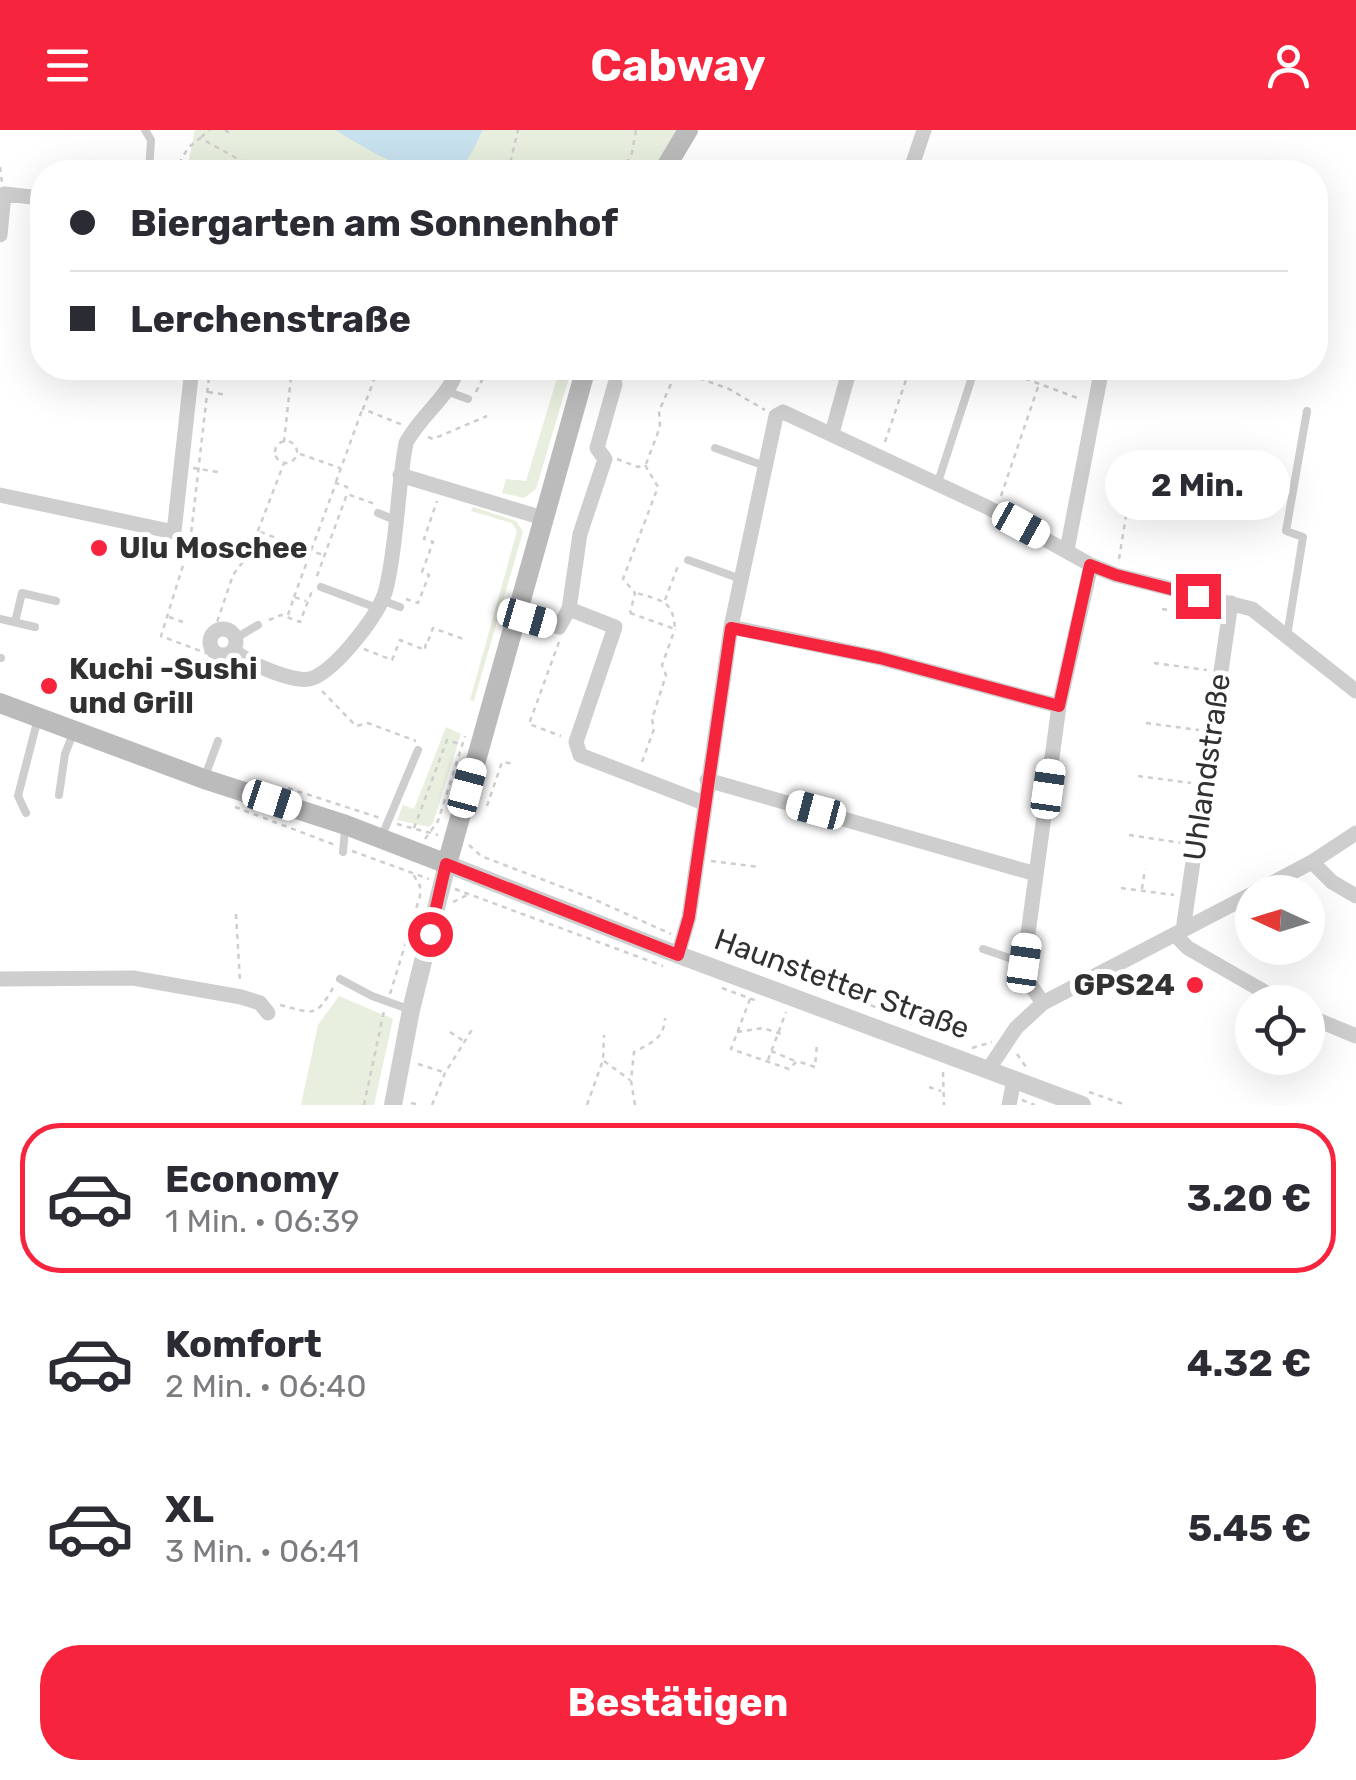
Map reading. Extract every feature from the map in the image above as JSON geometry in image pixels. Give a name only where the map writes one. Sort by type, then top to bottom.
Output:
[{"type":"main road","points":[[670,160],[688,130]]},
{"type":"main road","points":[[446,864],[583,380]]},
{"type":"main road","name":"Haunstetter Straße","points":[[0,703],[446,864]]},
{"type":"street","points":[[914,160],[924,130]]},
{"type":"street","points":[[0,235],[4,194],[30,197]]},
{"type":"street","points":[[0,495],[174,532],[191,380]]},
{"type":"street","points":[[213,640],[226,654],[236,644],[243,659],[299,680],[311,679],[351,644],[382,600],[406,443],[452,380]]},
{"type":"street","points":[[832,434],[847,380]]},
{"type":"street","points":[[1067,550],[1100,380]]},
{"type":"street","points":[[516,615],[558,628],[569,608],[580,534],[605,459],[596,448],[615,384]]},
{"type":"street","points":[[681,947],[731,628],[776,416],[783,412],[938,482],[1090,565],[1230,611],[1252,610],[1356,691]]},
{"type":"street","points":[[400,475],[543,518]]},
{"type":"street","points":[[1044,1002],[1026,980],[1024,963],[1059,706],[1090,565]]},
{"type":"street","points":[[569,608],[615,628],[576,742],[580,755],[704,802]]},
{"type":"street","name":"Uhlandstraße","points":[[1179,932],[1188,897],[1230,611]]},
{"type":"street","points":[[731,628],[880,658],[1059,706]]},
{"type":"street","points":[[707,780],[1036,874]]},
{"type":"street","points":[[1288,875],[1356,833]]},
{"type":"street","points":[[1312,862],[1332,882],[1356,896]]},
{"type":"street","points":[[399,1103],[411,1010],[446,864]]},
{"type":"street","name":"Haunstetter Straße","points":[[446,864],[681,947],[755,984],[1014,1080],[1086,1098]]},
{"type":"street","points":[[988,1070],[1016,1028],[1044,1002],[1235,903]]},
{"type":"street","points":[[1179,932],[1188,948],[1252,985]]},
{"type":"street","points":[[0,979],[133,978],[241,998],[264,1008]]},
{"type":"street","points":[[1325,1023],[1356,1036]]},
{"type":"street","points":[[1009,1105],[1014,1080]]},
{"type":"lane","points":[[145,130],[151,140],[149,160]]},
{"type":"lane","points":[[938,482],[971,380]]},
{"type":"lane","points":[[446,391],[472,396]]},
{"type":"lane","points":[[1287,636],[1303,537],[1286,531],[1307,410]]},
{"type":"lane","points":[[715,448],[765,466]]},
{"type":"lane","points":[[378,514],[395,516]]},
{"type":"lane","points":[[688,560],[741,578]]},
{"type":"lane","points":[[321,587],[400,607]]},
{"type":"lane","points":[[14,622],[22,593],[56,601]]},
{"type":"lane","points":[[0,619],[35,627]]},
{"type":"lane","points":[[236,644],[258,625]]},
{"type":"lane","points":[[26,813],[18,796],[38,718]]},
{"type":"lane","points":[[58,794],[74,730]]},
{"type":"lane","points":[[204,778],[218,741]]},
{"type":"lane","points":[[381,838],[418,750]]},
{"type":"lane","points":[[343,852],[346,825]]},
{"type":"lane","points":[[983,949],[1024,963]]},
{"type":"lane","points":[[340,979],[411,1010]]},
{"type":"path","points":[[200,130],[200,138]]},
{"type":"path","points":[[181,160],[188,148],[210,130]]},
{"type":"path","points":[[225,130],[231,134]]},
{"type":"path","points":[[511,160],[518,130]]},
{"type":"path","points":[[628,160],[636,130]]},
{"type":"path","points":[[200,138],[240,160]]},
{"type":"path","points":[[209,380],[190,544],[161,636],[206,653],[233,575],[249,554],[284,464]]},
{"type":"path","points":[[284,442],[291,380]]},
{"type":"path","points":[[287,617],[374,380]]},
{"type":"path","points":[[472,396],[481,380]]},
{"type":"path","points":[[645,465],[660,428],[659,411],[671,380]]},
{"type":"path","points":[[706,380],[776,416]]},
{"type":"path","points":[[881,456],[906,380]]},
{"type":"path","points":[[1028,380],[1095,404]]},
{"type":"path","points":[[996,511],[1039,384]]},
{"type":"path","points":[[208,392],[227,394]]},
{"type":"path","points":[[893,392],[901,395]]},
{"type":"path","points":[[363,408],[433,439],[486,416]]},
{"type":"path","points":[[461,419],[471,423]]},
{"type":"path","points":[[879,427],[889,431]]},
{"type":"path","points":[[203,428],[211,429]]},
{"type":"path","points":[[284,464],[276,454],[284,442],[294,444],[298,453],[341,469]]},
{"type":"path","points":[[284,464],[292,462],[298,453]]},
{"type":"path","points":[[605,459],[638,467],[645,465]]},
{"type":"path","points":[[636,778],[654,729],[652,719],[666,675],[662,665],[676,628],[674,612],[664,601],[635,592],[623,580],[658,487],[645,465]]},
{"type":"path","points":[[181,466],[218,472]]},
{"type":"path","points":[[258,625],[281,615],[300,622],[346,493],[347,486],[336,482]]},
{"type":"path","points":[[382,600],[418,603],[429,575],[422,572],[433,542],[424,538],[442,488]]},
{"type":"path","points":[[334,489],[395,516]]},
{"type":"path","points":[[195,506],[202,507]]},
{"type":"path","points":[[1116,575],[1126,516]]},
{"type":"path","points":[[258,531],[324,556]]},
{"type":"path","points":[[190,544],[203,548]]},
{"type":"path","points":[[421,551],[428,554]]},
{"type":"path","points":[[664,601],[676,567],[688,560]]},
{"type":"path","points":[[178,582],[188,582]]},
{"type":"path","points":[[615,628],[627,620],[635,592]]},
{"type":"path","points":[[294,597],[308,602]]},
{"type":"path","points":[[166,598],[172,601]]},
{"type":"path","points":[[1162,609],[1230,611]]},
{"type":"path","points":[[630,613],[676,628]]},
{"type":"path","points":[[168,616],[182,622]]},
{"type":"path","points":[[351,644],[392,660],[400,640],[425,650],[432,628],[466,640]]},
{"type":"path","points":[[558,628],[560,639],[528,724],[576,742]]},
{"type":"path","points":[[1154,662],[1221,672]]},
{"type":"path","points":[[311,679],[356,726],[368,724],[420,743],[418,750]]},
{"type":"path","points":[[1146,722],[1212,732]]},
{"type":"path","points":[[413,830],[447,740],[460,744]]},
{"type":"path","points":[[487,806],[502,762],[516,764]]},
{"type":"path","points":[[488,774],[497,777]]},
{"type":"path","points":[[1138,776],[1204,785]]},
{"type":"path","points":[[1129,835],[1196,844]]},
{"type":"path","points":[[473,846],[481,856],[591,898],[681,947]]},
{"type":"path","points":[[696,859],[759,868]]},
{"type":"path","points":[[1142,891],[1145,869]]},
{"type":"path","points":[[364,1105],[378,1030],[420,896],[420,886],[412,873]]},
{"type":"path","points":[[1121,888],[1188,897]]},
{"type":"path","points":[[236,914],[241,998]]},
{"type":"path","points":[[264,1008],[312,1014],[320,1010],[340,979]]},
{"type":"path","points":[[755,984],[731,1048],[789,1069],[797,1062]]},
{"type":"path","points":[[832,995],[862,1002],[918,1027]]},
{"type":"path","points":[[767,1062],[786,1012]]},
{"type":"path","points":[[635,1105],[631,1081],[634,1052],[658,1040],[665,1018]]},
{"type":"path","points":[[432,1105],[445,1073],[473,1028]]},
{"type":"path","points":[[737,1032],[763,1028],[784,1035]]},
{"type":"path","points":[[450,1032],[465,1042]]},
{"type":"path","points":[[587,1105],[603,1060],[604,1034]]},
{"type":"path","points":[[972,1048],[980,1048],[989,1041],[1020,1056],[1021,1062],[1035,1072]]},
{"type":"path","points":[[771,1052],[815,1068],[817,1044]]},
{"type":"path","points":[[603,1060],[631,1081]]},
{"type":"path","points":[[412,1062],[445,1073]]},
{"type":"path","points":[[943,1070],[944,1105]]},
{"type":"path","points":[[928,1086],[944,1092]]},
{"type":"path","points":[[1086,1098],[1126,1105]]},
{"type":"path","points":[[399,1103],[420,1105]]},
{"type":"green space","points":[[195,130],[335,130],[391,160],[189,160]]},
{"type":"green space","points":[[483,130],[677,130],[660,160],[466,160]]},
{"type":"green space","points":[[556,380],[568,380],[536,489],[524,498],[502,493],[506,479],[526,481]]},
{"type":"green space","points":[[473,507],[516,521],[523,532],[474,701],[470,700],[517,531],[512,523],[471,511]]},
{"type":"green space","points":[[446,727],[461,734],[433,823],[429,827],[397,820],[403,805],[414,809]]},
{"type":"green space","points":[[339,996],[393,1019],[374,1105],[301,1105],[318,1025]]},
{"type":"water","points":[[335,130],[483,130],[467,160],[389,160]]},
{"type":"place","name":"Ulu Moschee","points":[[99,548]]},
{"type":"place","name":"Kuchi -Sushi und Grill","points":[[49,686]]},
{"type":"place","name":"GPS24","points":[[1195,985]]},
{"type":"route","points":[[430,934],[446,864],[678,955],[689,917],[731,628],[880,658],[1059,706],[1090,565],[1198,596]]}]
